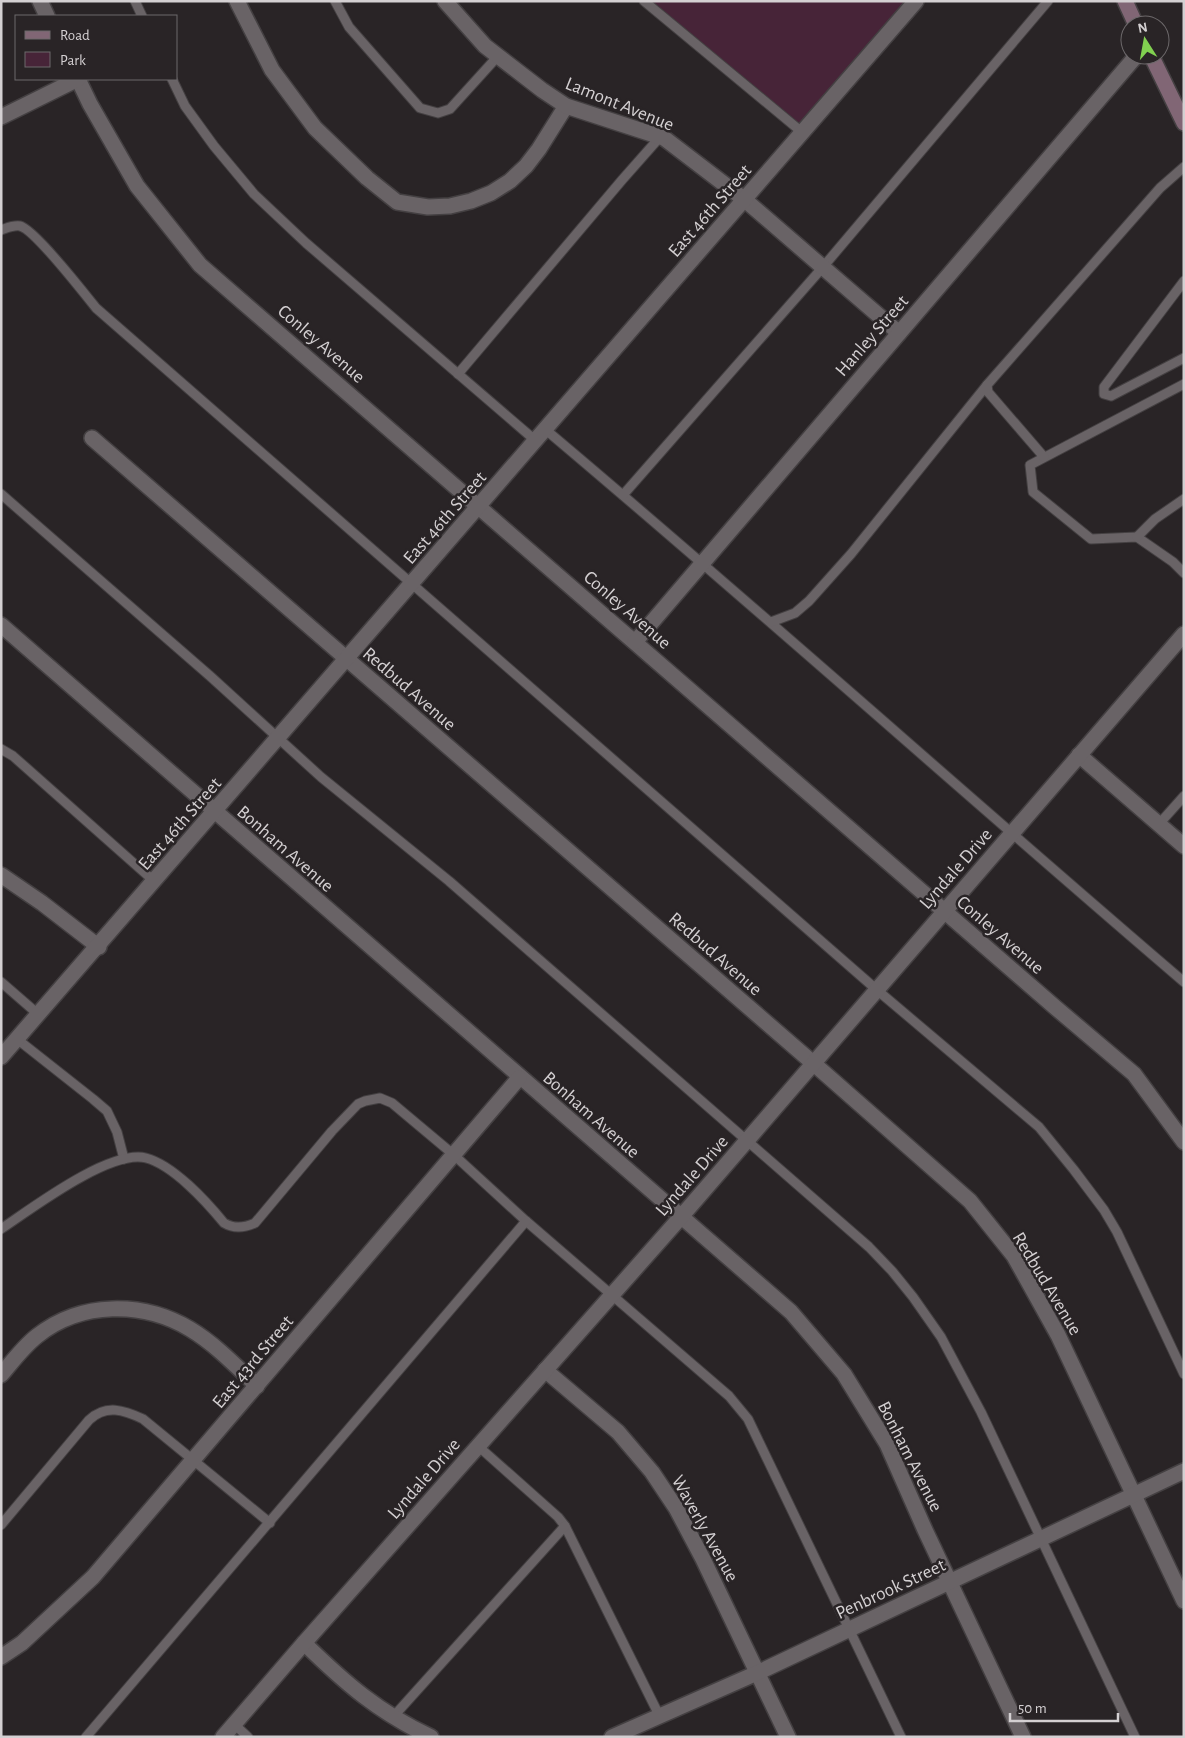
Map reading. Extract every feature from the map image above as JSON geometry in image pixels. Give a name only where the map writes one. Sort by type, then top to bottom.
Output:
[{"type":"main road","points":[[1125,1],[1131,15]]},
{"type":"main road","points":[[1156,65],[1184,123]]},
{"type":"street","points":[[40,1],[47,15]]},
{"type":"street","points":[[238,1],[272,70],[315,128],[367,178],[398,202],[428,207],[450,206],[471,201],[491,193],[510,181],[526,166],[566,106]]},
{"type":"street","name":"Lamont Avenue","points":[[445,1],[486,46],[542,90],[566,106],[660,137],[745,200],[899,333]]},
{"type":"street","name":"East 46th Street","points":[[1,1057],[99,947],[916,1]]},
{"type":"street","name":"Hanley Street","points":[[635,642],[1128,65]]},
{"type":"street","points":[[1,117],[76,80]]},
{"type":"street","name":"Conley Avenue","points":[[78,80],[90,104],[137,186],[200,265],[1134,1074],[1184,1142]]},
{"type":"street","name":"Redbud Avenue","points":[[92,438],[814,1063],[970,1201],[1014,1256],[1058,1334],[1184,1601]]},
{"type":"street","name":"Bonham Avenue","points":[[1,625],[790,1312],[844,1374],[887,1444],[925,1530],[1023,1737]]},
{"type":"street","name":"Lyndale Drive","points":[[223,1737],[680,1218],[1184,634]]},
{"type":"street","points":[[1079,755],[1184,846]]},
{"type":"street","points":[[1,875],[99,947]]},
{"type":"street","name":"East 43rd Street","points":[[1,1657],[22,1643],[93,1577],[520,1078]]},
{"type":"street","points":[[1,1376],[20,1352],[51,1326],[68,1318],[110,1308],[133,1309],[155,1313],[178,1322],[212,1345],[257,1386]]},
{"type":"street","name":"Waverly Avenue","points":[[545,1370],[618,1432],[652,1472],[676,1508],[788,1737]]},
{"type":"street","name":"Penbrook Street","points":[[612,1737],[660,1717],[850,1629],[1184,1471]]},
{"type":"street","points":[[304,1643],[341,1680],[372,1704],[406,1726],[431,1737]]},
{"type":"lane","points":[[135,1],[142,15]]},
{"type":"lane","points":[[335,1],[349,27],[420,108],[426,111],[438,112],[450,109],[498,56]]},
{"type":"lane","points":[[644,1],[802,133]]},
{"type":"lane","points":[[623,495],[823,267],[1048,1]]},
{"type":"lane","points":[[172,80],[185,106],[214,146],[254,194],[306,242],[536,441]]},
{"type":"lane","points":[[458,374],[660,137]]},
{"type":"lane","points":[[771,622],[795,613],[851,554],[987,384],[1160,188],[1184,167]]},
{"type":"lane","points":[[1,230],[11,226],[21,226],[34,235],[96,308],[262,455],[413,584],[877,990],[1039,1127],[1104,1210],[1117,1232],[1184,1374]]},
{"type":"lane","points":[[1184,281],[1104,387],[1104,394],[1111,396],[1184,358]]},
{"type":"lane","points":[[987,384],[988,392],[1044,457]]},
{"type":"lane","points":[[1184,384],[1030,464],[1033,492],[1091,540],[1137,536],[1155,518],[1184,499]]},
{"type":"lane","points":[[546,430],[703,562],[1011,834],[1184,982]]},
{"type":"lane","points":[[1,494],[210,676],[321,777],[449,881],[869,1247],[892,1271],[941,1337],[982,1412],[1136,1737]]},
{"type":"lane","points":[[1137,536],[1173,562],[1184,573]]},
{"type":"lane","points":[[1,749],[13,756],[155,882]]},
{"type":"lane","points":[[1159,824],[1184,796]]},
{"type":"lane","points":[[1,982],[39,1014]]},
{"type":"lane","points":[[17,1039],[107,1111],[117,1132],[124,1159]]},
{"type":"lane","points":[[1,1229],[81,1177],[111,1162],[143,1157],[160,1163],[175,1174],[224,1222],[230,1226],[243,1227],[255,1223],[332,1131],[358,1104],[380,1098],[392,1102],[454,1155],[526,1221],[729,1396],[748,1420],[850,1629],[900,1737]]},
{"type":"lane","points":[[86,1737],[526,1221]]},
{"type":"lane","points":[[1,1525],[89,1420],[101,1411],[116,1409],[143,1419],[270,1523]]},
{"type":"lane","points":[[478,1446],[558,1517],[565,1526],[660,1717]]},
{"type":"lane","points":[[393,1717],[565,1526]]},
{"type":"lane","points":[[234,1724],[248,1737]]},
{"type":"green space","points":[[645,1],[917,1],[803,133]]}]
